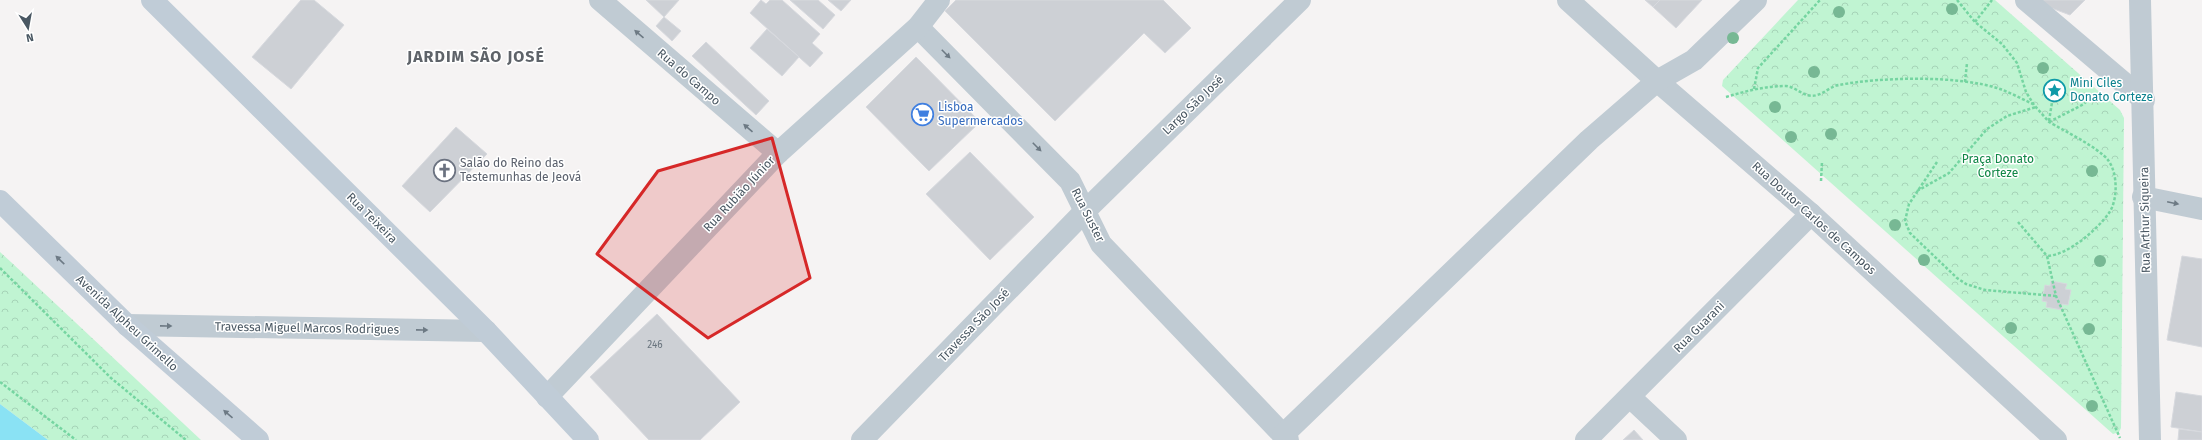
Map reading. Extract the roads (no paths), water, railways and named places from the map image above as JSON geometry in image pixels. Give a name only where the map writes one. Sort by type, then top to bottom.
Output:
[{"type":"street","name":"Rua Teixeira","points":[[152,0],[486,331],[588,440]]},
{"type":"street","name":"Rua do Campo","points":[[600,0],[778,153]]},
{"type":"street","name":"Rua Rubião Júnior","points":[[547,397],[778,153],[918,27],[939,0]]},
{"type":"street","name":"Largo São José","points":[[1086,210],[1300,0]]},
{"type":"street","name":"Rua Doutor Carlos de Campos","points":[[1568,0],[1657,81],[1811,214],[2056,440]]},
{"type":"street","points":[[1285,438],[1589,140],[1657,81],[1694,60],[1756,0]]},
{"type":"street","points":[[2026,0],[2144,100]]},
{"type":"street","name":"Rua Arthur Siqueira","points":[[2140,0],[2144,100],[2144,196],[2150,440]]},
{"type":"street","name":"Rua Suster","points":[[918,27],[1070,181],[1086,210],[1101,244],[1285,438]]},
{"type":"street","points":[[2144,196],[2202,209]]},
{"type":"street","name":"Avenida Alpheu Grimello","points":[[0,201],[127,325],[258,440]]},
{"type":"street","name":"Travessa São José","points":[[862,440],[1086,210]]},
{"type":"street","name":"Rua Guarani","points":[[1586,440],[1811,214]]},
{"type":"street","name":"Travessa Miguel Marcos Rodrigues","points":[[127,325],[486,331]]},
{"type":"street","points":[[1630,397],[1676,440]]},
{"type":"water","points":[[0,404],[48,440],[0,440]]},
{"type":"place","name":"Mini Ciles Donato Corteze","points":[[2054,90]]},
{"type":"place","name":"Lisboa Supermercados","points":[[923,114]]},
{"type":"place","name":"Salão do Reino das Testemunhas de Jeová","points":[[444,170]]},
{"type":"district","name":"JARDIM SÃO JOSÉ","points":[[476,56]]},
{"type":"park label","name":"Praça Donato Corteze","points":[[1998,166]]}]
